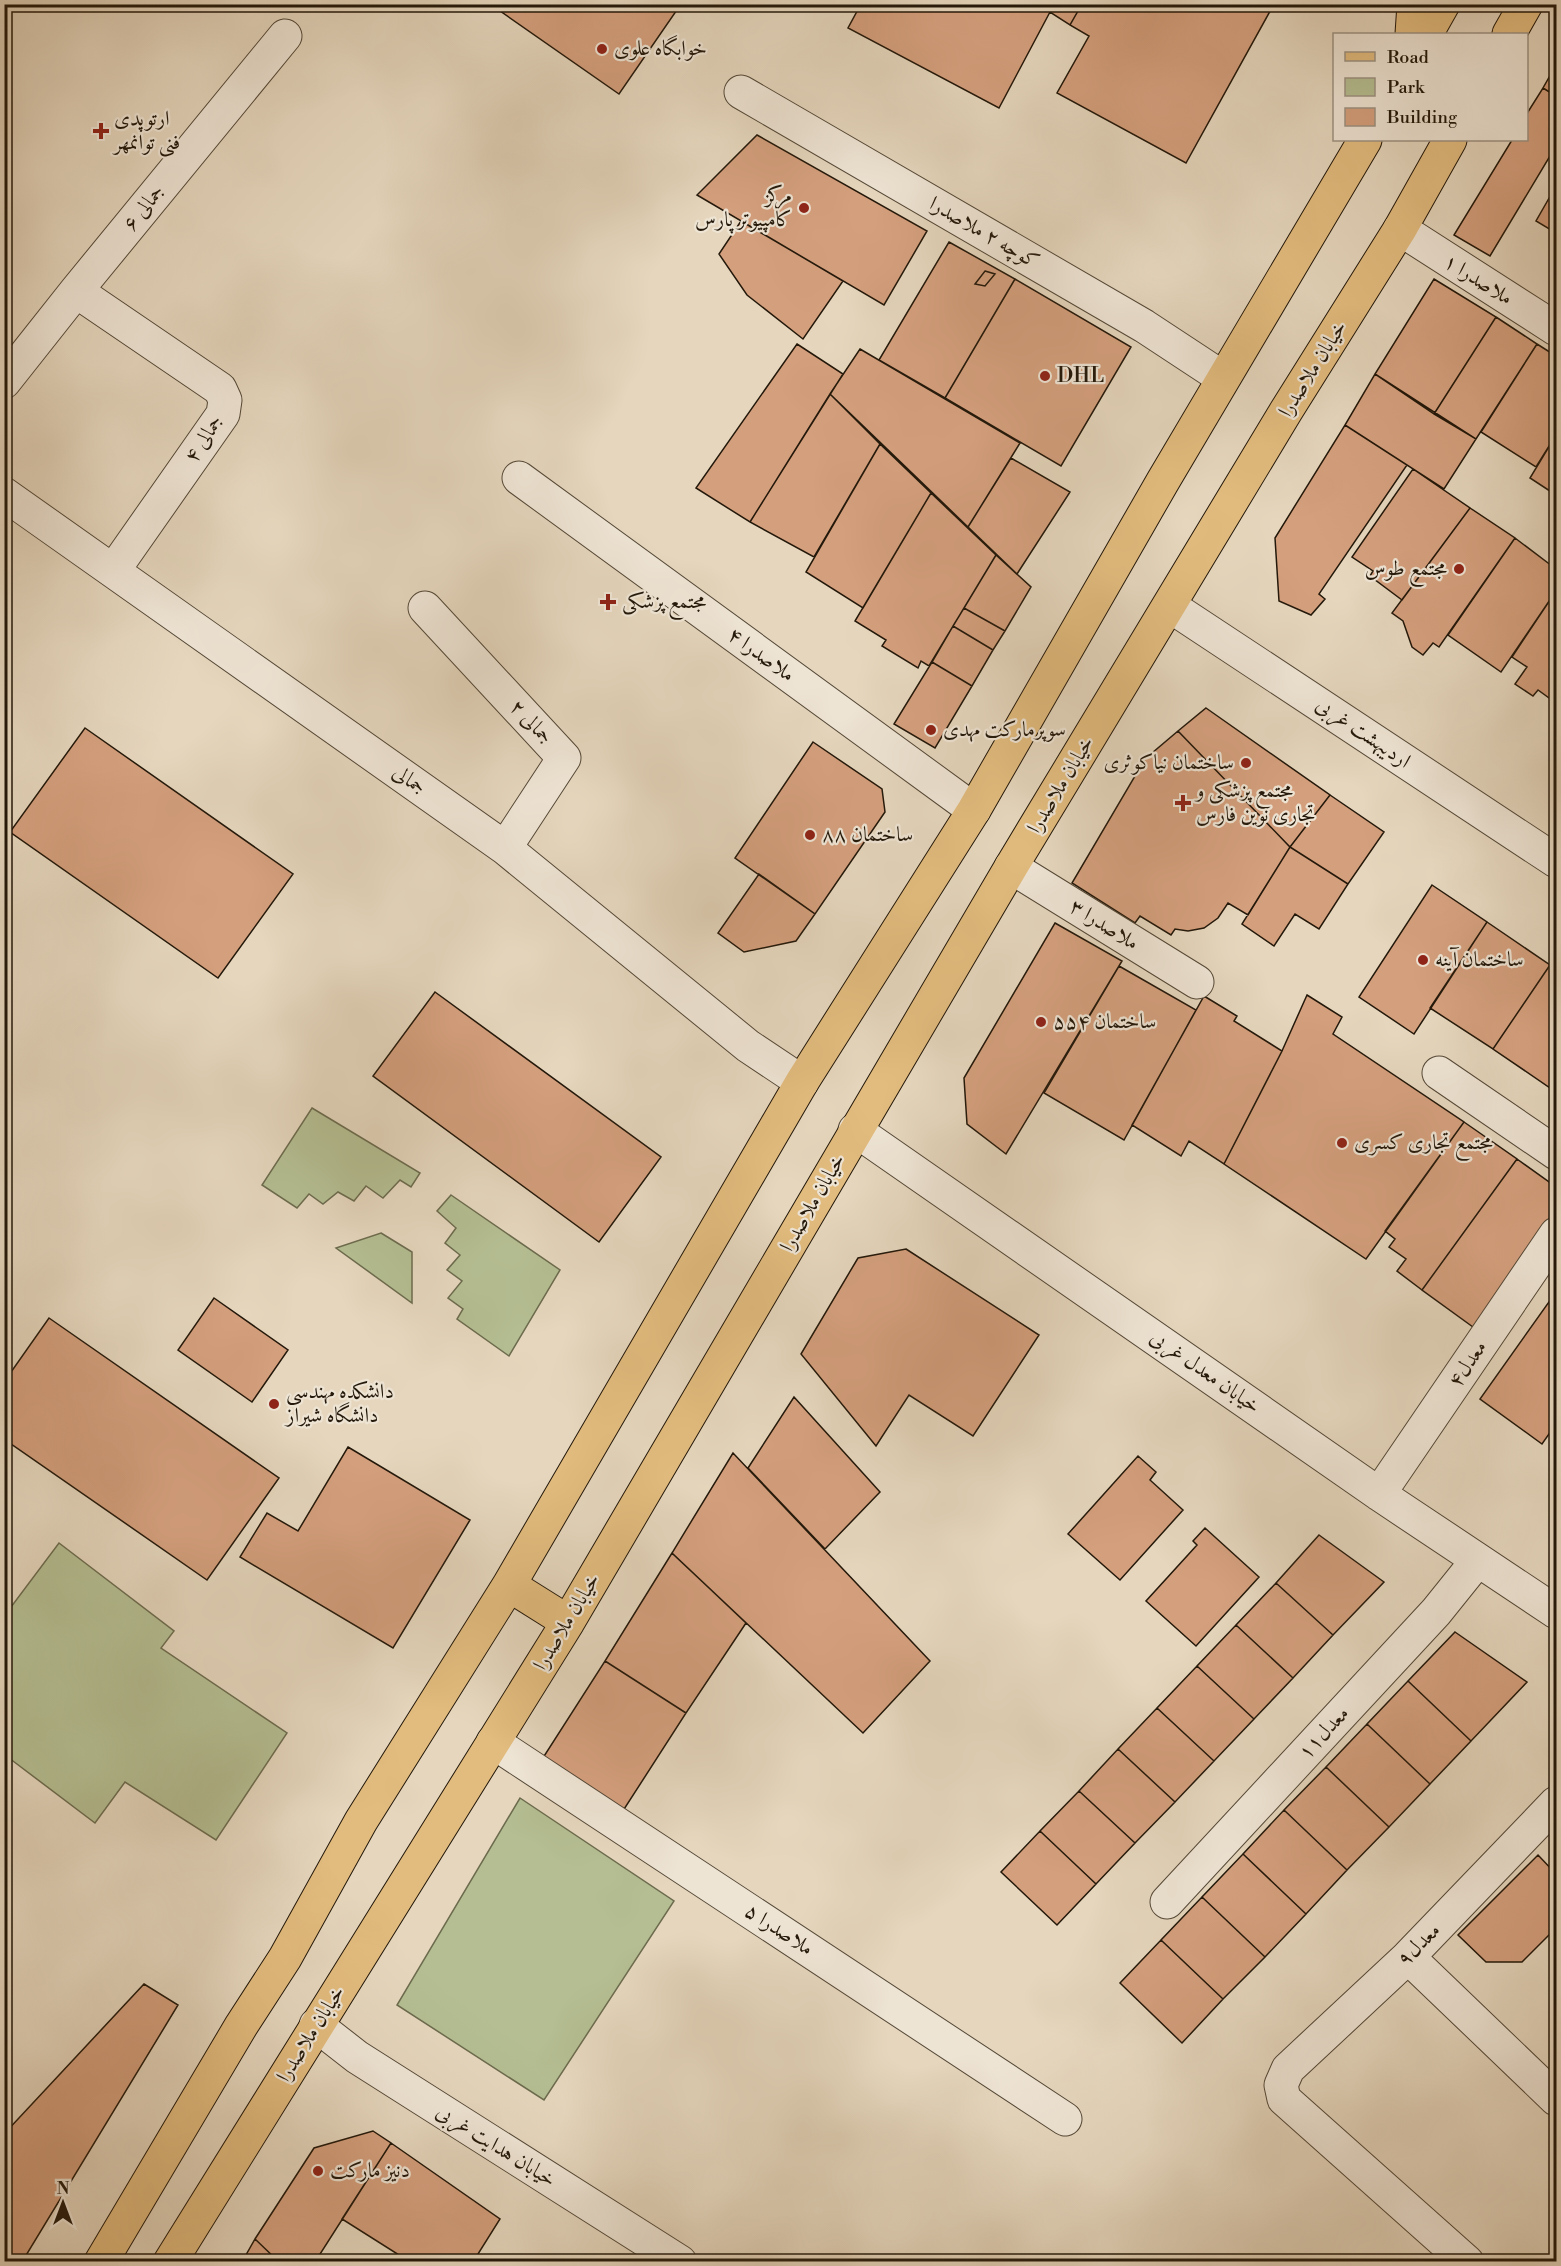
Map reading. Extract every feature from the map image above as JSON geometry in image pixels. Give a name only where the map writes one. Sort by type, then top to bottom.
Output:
[{"type":"main road","points":[[1412,33],[1413,4]]},
{"type":"main road","points":[[1427,33],[1443,4]]},
{"type":"main road","points":[[1510,33],[1526,4]]},
{"type":"main road","points":[[101,2262],[241,2026],[285,1958],[361,1821],[509,1585],[802,1082],[974,810],[1223,378],[1364,141]]},
{"type":"main road","name":"خیابان ملاصدرا","points":[[170,2262],[568,1622],[1011,867],[1286,411],[1400,229],[1448,141]]},
{"type":"main road","points":[[509,1585],[568,1622]]},
{"type":"street","name":"۶ جمالی","points":[[4,382],[285,36]]},
{"type":"street","name":"کوچه ۲ ملاصدرا","points":[[741,92],[1144,326],[1223,378]]},
{"type":"street","name":"۱ ملاصدرا","points":[[1400,229],[1557,329]]},
{"type":"street","name":"۴ جمالی","points":[[76,291],[220,389],[225,400],[223,414],[113,571]]},
{"type":"street","name":"۴ ملاصدرا","points":[[519,478],[974,810]]},
{"type":"street","name":"جمالی","points":[[4,494],[505,848],[748,1046],[802,1082]]},
{"type":"street","name":"اردیبهشت غربی","points":[[1170,606],[1557,861]]},
{"type":"street","name":"۲ جمالی","points":[[425,608],[564,758],[505,848]]},
{"type":"street","name":"۳ ملاصدرا","points":[[1011,867],[1197,982]]},
{"type":"street","points":[[1439,1073],[1557,1153]]},
{"type":"street","name":"خیابان معدل غربی","points":[[855,1130],[1379,1494],[1557,1612]]},
{"type":"street","name":"معدل۴","points":[[1379,1494],[1557,1234]]},
{"type":"street","name":"معدل۱۱","points":[[1167,1902],[1436,1612],[1477,1561]]},
{"type":"street","name":"۵ ملاصدرا","points":[[493,1742],[1065,2119]]},
{"type":"street","name":"معدل۹","points":[[1467,2262],[1284,2099],[1281,2085],[1288,2069],[1408,1957],[1557,1803]]},
{"type":"street","points":[[1408,1957],[1557,2099]]},
{"type":"street","name":"خیابان هدایت غربی","points":[[316,2025],[357,2057],[680,2262]]},
{"type":"green space","points":[[312,1108],[420,1173],[411,1187],[400,1180],[383,1198],[366,1186],[354,1201],[338,1192],[323,1204],[309,1194],[297,1208],[262,1185]]},
{"type":"green space","points":[[451,1195],[560,1270],[509,1356],[457,1319],[463,1309],[448,1298],[462,1281],[447,1270],[460,1255],[445,1243],[456,1228],[437,1211]]},
{"type":"green space","points":[[381,1233],[412,1252],[412,1303],[336,1248]]},
{"type":"green space","points":[[59,1543],[174,1631],[161,1648],[287,1733],[216,1840],[125,1782],[95,1823],[5,1755],[5,1615]]},
{"type":"green space","points":[[520,1798],[674,1901],[544,2100],[397,2005]]},
{"type":"building","name":"خوابگاه علوی","points":[[490,4],[681,4],[619,94]]},
{"type":"building","points":[[861,4],[1082,4],[1070,25],[1050,12],[999,108],[848,28]]},
{"type":"building","points":[[1082,4],[1274,4],[1186,163],[1057,93],[1089,36],[1070,25]]},
{"type":"building","points":[[1556,65],[1556,96],[1543,88]]},
{"type":"building","points":[[1543,88],[1556,96],[1556,146],[1490,256],[1454,235],[1511,141],[1528,141],[1528,112]]},
{"type":"building","name":"مرکز کامپیوتر پارس","points":[[757,135],[927,231],[884,305],[697,195]]},
{"type":"building","points":[[1556,186],[1556,233],[1536,221]]},
{"type":"building","points":[[741,221],[843,281],[803,339],[747,295],[719,254]]},
{"type":"building","points":[[949,242],[1015,279],[945,398],[879,360]]},
{"type":"building","points":[[985,271],[995,274],[985,286],[975,284]]},
{"type":"building","points":[[1015,279],[1131,347],[1061,466],[945,398]]},
{"type":"building","points":[[1434,279],[1496,317],[1434,414],[1375,374]]},
{"type":"building","points":[[1496,317],[1537,344],[1476,439],[1434,414]]},
{"type":"building","points":[[797,344],[843,374],[750,522],[696,488]]},
{"type":"building","points":[[1537,344],[1556,356],[1556,435],[1536,467],[1481,432]]},
{"type":"building","points":[[860,349],[1020,443],[968,527],[830,394]]},
{"type":"building","points":[[1375,374],[1476,439],[1444,489],[1345,425]]},
{"type":"building","points":[[830,394],[880,444],[814,557],[750,522]]},
{"type":"building","points":[[1345,425],[1407,465],[1319,594],[1325,599],[1311,615],[1279,601],[1275,538]]},
{"type":"building","points":[[1556,435],[1556,495],[1530,478]]},
{"type":"building","points":[[880,444],[931,493],[863,608],[806,572]]},
{"type":"building","points":[[1011,458],[1070,492],[1017,574],[968,527]]},
{"type":"building","points":[[1413,469],[1470,508],[1402,600],[1370,576],[1373,571],[1352,557]]},
{"type":"building","points":[[931,493],[996,555],[929,666],[921,661],[918,668],[882,646],[886,640],[855,621]]},
{"type":"building","name":"مجتمع طوس","points":[[1470,508],[1515,538],[1439,647],[1433,643],[1423,655],[1412,647],[1403,621],[1392,613]]},
{"type":"building","points":[[1515,538],[1556,569],[1556,591],[1501,672],[1448,635]]},
{"type":"building","points":[[996,555],[1031,587],[1005,631],[964,608]]},
{"type":"building","points":[[1556,591],[1556,703],[1538,690],[1533,696],[1515,684],[1527,667],[1512,657]]},
{"type":"building","points":[[964,608],[1005,631],[993,650],[953,626]]},
{"type":"building","points":[[953,626],[993,650],[972,686],[932,662]]},
{"type":"building","points":[[932,662],[972,686],[935,748],[894,724]]},
{"type":"building","name":"ساختمان نیاکوثری","points":[[1206,708],[1330,795],[1290,847],[1178,731]]},
{"type":"building","points":[[85,728],[293,874],[218,978],[10,832]]},
{"type":"building","name":"مجتمع پزشکی و تجاری نوین فارس","points":[[1178,731],[1290,847],[1248,915],[1228,903],[1218,918],[1204,928],[1188,931],[1175,929],[1171,935],[1140,916],[1135,923],[1072,883],[1145,759]]},
{"type":"building","name":"ساختمان ۸۸","points":[[813,742],[882,789],[885,812],[815,914],[735,858]]},
{"type":"building","points":[[1330,795],[1384,832],[1348,884],[1290,847]]},
{"type":"building","points":[[1290,847],[1348,884],[1319,929],[1295,914],[1274,946],[1242,924]]},
{"type":"building","points":[[759,874],[815,914],[796,941],[744,952],[718,933]]},
{"type":"building","name":"ساختمان آینه","points":[[1432,885],[1487,922],[1414,1034],[1359,997]]},
{"type":"building","points":[[1487,922],[1550,965],[1493,1049],[1430,1008]]},
{"type":"building","name":"ساختمان ۵۵۴","points":[[1055,923],[1122,961],[1006,1154],[967,1124],[964,1078]]},
{"type":"building","points":[[1550,965],[1556,970],[1556,1092],[1493,1049]]},
{"type":"building","points":[[1119,966],[1196,1010],[1124,1140],[1044,1093]]},
{"type":"building","points":[[435,992],[661,1157],[599,1242],[373,1076]]},
{"type":"building","name":"مجتمع تجاری کسری","points":[[1307,995],[1342,1017],[1333,1034],[1464,1122],[1366,1259],[1224,1164],[1282,1051]]},
{"type":"building","points":[[1204,996],[1237,1016],[1234,1021],[1282,1051],[1224,1164],[1189,1141],[1181,1156],[1132,1125]]},
{"type":"building","points":[[1464,1122],[1517,1159],[1422,1290],[1397,1271],[1406,1259],[1389,1247],[1395,1239],[1385,1231]]},
{"type":"building","points":[[1517,1159],[1556,1187],[1556,1212],[1473,1327],[1422,1290]]},
{"type":"building","points":[[906,1249],[1039,1335],[973,1436],[909,1395],[876,1446],[801,1354],[858,1258]]},
{"type":"building","points":[[1556,1292],[1556,1424],[1542,1444],[1480,1399]]},
{"type":"building","points":[[214,1298],[288,1350],[252,1402],[178,1350]]},
{"type":"building","points":[[49,1318],[279,1478],[207,1580],[4,1439],[4,1382]]},
{"type":"building","points":[[794,1397],[880,1492],[825,1549],[748,1468]]},
{"type":"building","points":[[348,1447],[470,1520],[393,1648],[240,1557],[267,1513],[298,1531]]},
{"type":"building","points":[[733,1453],[930,1661],[863,1733],[672,1553]]},
{"type":"building","points":[[1138,1456],[1156,1472],[1150,1480],[1183,1510],[1120,1580],[1068,1534]]},
{"type":"building","points":[[1205,1528],[1259,1577],[1196,1646],[1146,1601],[1197,1545],[1193,1541]]},
{"type":"building","points":[[1319,1535],[1384,1582],[1333,1635],[1276,1583]]},
{"type":"building","points":[[672,1553],[746,1623],[686,1713],[605,1661]]},
{"type":"building","points":[[1276,1583],[1333,1635],[1293,1678],[1236,1625]]},
{"type":"building","points":[[1236,1625],[1293,1678],[1254,1719],[1197,1666]]},
{"type":"building","points":[[1455,1632],[1527,1682],[1471,1741],[1408,1681]]},
{"type":"building","points":[[605,1661],[686,1713],[619,1817],[539,1764]]},
{"type":"building","points":[[1197,1666],[1254,1719],[1214,1761],[1157,1708]]},
{"type":"building","points":[[1408,1681],[1471,1741],[1430,1784],[1367,1724]]},
{"type":"building","points":[[1157,1708],[1214,1761],[1175,1802],[1118,1749]]},
{"type":"building","points":[[1367,1724],[1430,1784],[1389,1827],[1326,1767]]},
{"type":"building","points":[[1118,1749],[1175,1802],[1135,1843],[1079,1791]]},
{"type":"building","points":[[1326,1767],[1389,1827],[1347,1870],[1284,1810]]},
{"type":"building","points":[[1079,1791],[1135,1843],[1096,1884],[1040,1831]]},
{"type":"building","points":[[1284,1810],[1347,1870],[1306,1914],[1243,1854]]},
{"type":"building","points":[[1040,1831],[1096,1884],[1057,1925],[1001,1872]]},
{"type":"building","points":[[1243,1854],[1306,1914],[1265,1957],[1202,1897]]},
{"type":"building","points":[[1538,1855],[1556,1874],[1556,1928],[1522,1962],[1486,1962],[1458,1935]]},
{"type":"building","points":[[1202,1897],[1265,1957],[1223,1999],[1161,1940]]},
{"type":"building","points":[[1161,1940],[1223,1999],[1182,2043],[1120,1983]]},
{"type":"building","points":[[144,1984],[178,2005],[22,2262],[4,2262],[4,2134]]},
{"type":"building","points":[[373,2131],[391,2143],[315,2262],[279,2262],[255,2239],[314,2148]]},
{"type":"building","points":[[391,2143],[500,2219],[473,2262],[410,2262],[342,2219]]},
{"type":"building","points":[[255,2239],[279,2262],[242,2262]]},
{"type":"place","name":"خوابگاه علوی","points":[[602,49]]},
{"type":"place","name":"ارتوپدی فنی توانمهر","points":[[101,131]]},
{"type":"place","name":"مرکز کامپیوتر پارس","points":[[804,208]]},
{"type":"place","name":"DHL","points":[[1045,376]]},
{"type":"place","name":"مجتمع طوس","points":[[1459,569]]},
{"type":"place","name":"مجتمع پزشکی","points":[[608,602]]},
{"type":"place","name":"سوپرمارکت مهدی","points":[[931,730]]},
{"type":"place","name":"ساختمان نیاکوثری","points":[[1246,763]]},
{"type":"place","name":"مجتمع پزشکی و تجاری نوین فارس","points":[[1183,803]]},
{"type":"place","name":"ساختمان ۸۸","points":[[810,835]]},
{"type":"place","name":"ساختمان آینه","points":[[1423,960]]},
{"type":"place","name":"ساختمان ۵۵۴","points":[[1041,1022]]},
{"type":"place","name":"مجتمع تجاری کسری","points":[[1342,1143]]},
{"type":"place","name":"دانشکده مهندسی دانشگاه شیراز","points":[[274,1404]]},
{"type":"place","name":"دنیز مارکت","points":[[318,2171]]}]
